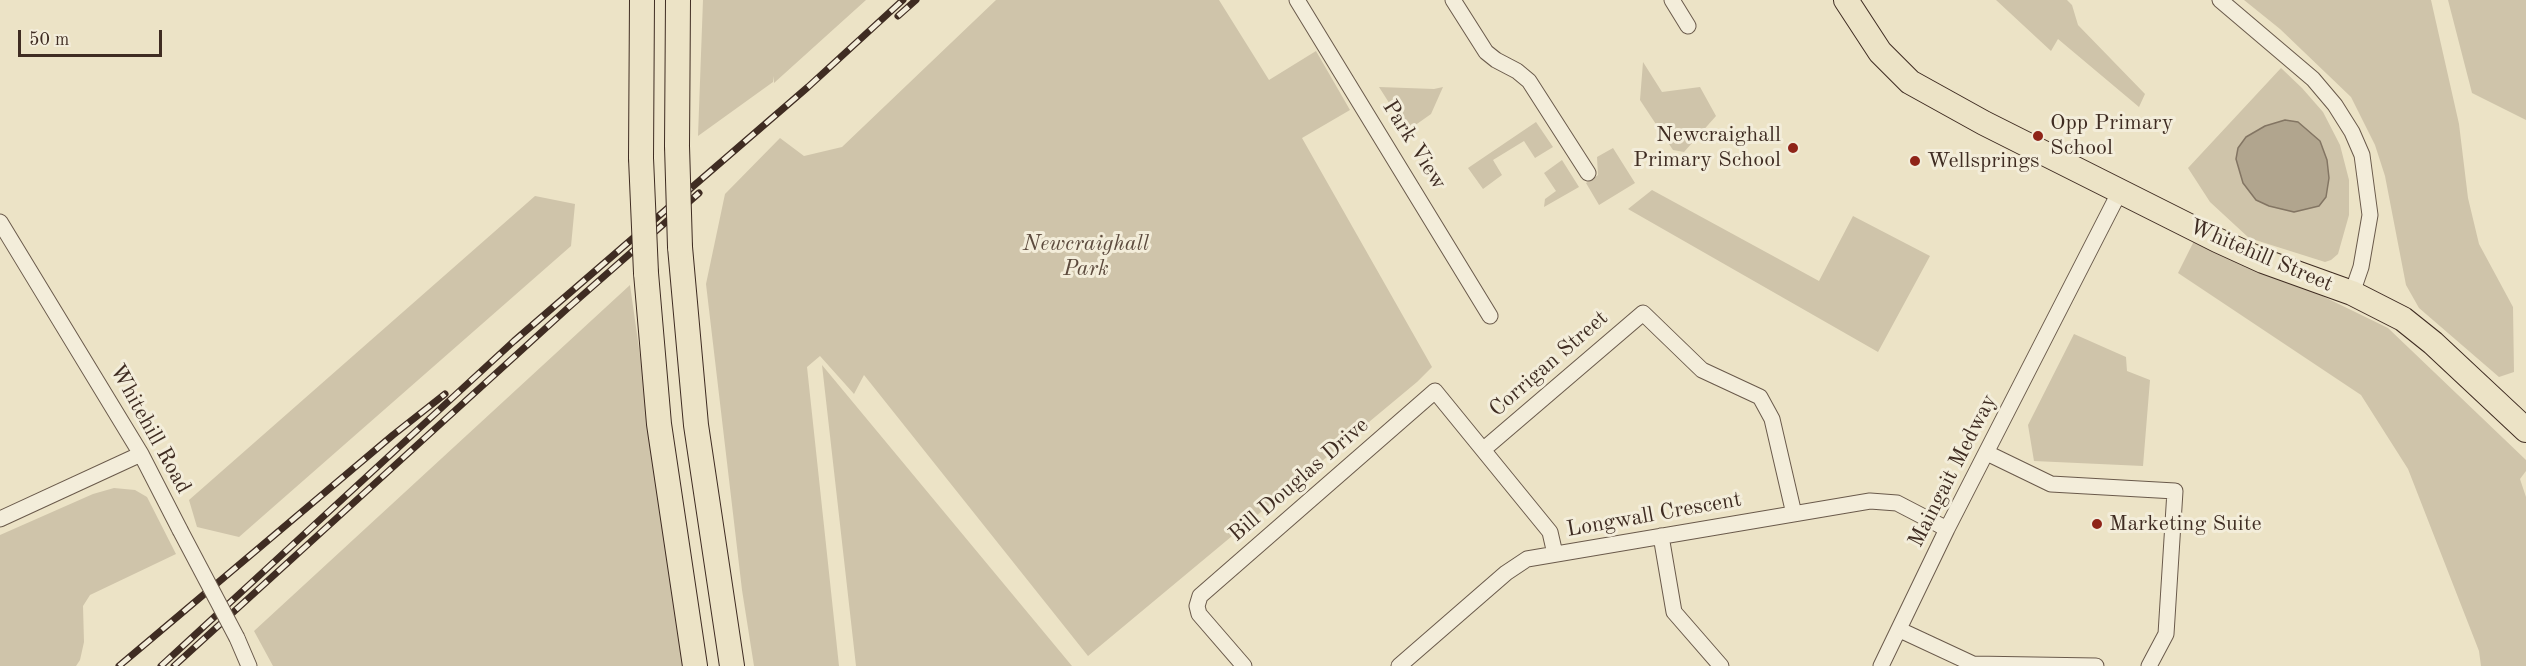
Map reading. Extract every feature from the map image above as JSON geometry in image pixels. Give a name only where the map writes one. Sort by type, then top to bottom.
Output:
[{"type":"main road","points":[[642,0],[641,158],[646,273],[660,424],[695,666]]},
{"type":"main road","points":[[678,0],[677,146],[680,247],[696,425],[732,666]]},
{"type":"main road","name":"Whitehill Street","points":[[1846,0],[1880,52],[1910,82],[2120,191],[2263,261],[2352,293],[2403,319],[2433,343],[2526,430]]},
{"type":"street","name":"Park View","points":[[1297,0],[1490,316]]},
{"type":"street","points":[[1453,0],[1486,52],[1528,81],[1588,173]]},
{"type":"street","points":[[1672,0],[1688,26]]},
{"type":"street","points":[[2220,0],[2313,79],[2335,105],[2352,132],[2362,155],[2370,215],[2361,267],[2352,293]]},
{"type":"street","name":"Maingait Medway","points":[[1881,666],[1947,530],[2120,191]]},
{"type":"street","name":"Whitehill Road","points":[[0,222],[141,454],[237,638],[249,666]]},
{"type":"street","name":"Corrigan Street","points":[[1484,449],[1643,313],[1702,370],[1760,397],[1772,419],[1794,513]]},
{"type":"street","name":"Bill Douglas Drive","points":[[1244,666],[1199,614],[1197,606],[1200,596],[1435,391],[1484,449]]},
{"type":"street","points":[[1484,449],[1550,532],[1555,554]]},
{"type":"street","points":[[1987,453],[2051,484],[2175,491],[2166,634],[2149,666]]},
{"type":"street","points":[[0,519],[141,454]]},
{"type":"street","name":"Longwall Crescent","points":[[1399,666],[1506,573],[1527,559],[1870,501],[1897,503],[1947,530]]},
{"type":"street","points":[[1661,536],[1674,612],[1721,666]]},
{"type":"street","points":[[1900,630],[1973,664],[2097,666]]},
{"type":"green space","points":[[703,0],[866,0],[774,83],[774,76],[773,82],[698,136]]},
{"type":"green space","name":"Newcraighall Park","points":[[996,0],[1219,0],[1269,80],[1316,51],[1350,110],[1302,138],[1432,367],[1417,382],[1088,656],[864,375],[854,394],[820,356],[807,367],[839,666],[754,666],[742,590],[706,284],[725,194],[780,138],[804,156],[842,147]]},
{"type":"green space","points":[[1996,0],[2067,0],[2072,5],[2078,25],[2145,94],[2139,107],[2058,39],[2051,51]]},
{"type":"green space","points":[[2244,0],[2431,0],[2459,124],[2468,198],[2479,244],[2513,307],[2514,372],[2499,377],[2419,308],[2406,285],[2385,176],[2375,145],[2351,97],[2280,29]]},
{"type":"green space","points":[[2448,0],[2526,0],[2526,120],[2472,93]]},
{"type":"green space","points":[[1643,62],[1662,92],[1700,87],[1716,116],[1684,152],[1673,150],[1640,100]]},
{"type":"green space","points":[[2281,68],[2323,112],[2340,145],[2349,180],[2349,215],[2338,254],[2325,262],[2249,238],[2210,202],[2188,168]]},
{"type":"green space","points":[[1379,87],[1434,89],[1443,87],[1431,114],[1407,131]]},
{"type":"green space","points":[[1536,122],[1553,147],[1535,158],[1524,141],[1493,160],[1502,175],[1483,189],[1468,168]]},
{"type":"green space","points":[[1613,148],[1635,183],[1599,205],[1586,183],[1598,175],[1597,157]]},
{"type":"green space","points":[[1562,160],[1579,187],[1544,207],[1545,199],[1556,191],[1544,173]]},
{"type":"green space","points":[[1652,190],[1819,281],[1853,216],[1930,256],[1878,352],[1628,209]]},
{"type":"green space","points":[[535,196],[575,204],[571,246],[239,537],[197,527],[189,500]]},
{"type":"green space","points":[[2197,235],[2388,328],[2526,460],[2526,471],[2520,479],[2526,497],[2526,666],[2481,666],[2479,651],[2408,469],[2361,395],[2178,273]]},
{"type":"green space","points":[[630,285],[684,666],[273,666],[254,631]]},
{"type":"green space","points":[[2074,334],[2126,357],[2127,371],[2150,380],[2143,466],[2034,461],[2028,425]]},
{"type":"green space","points":[[822,365],[1072,666],[856,666]]},
{"type":"green space","points":[[114,488],[135,490],[147,497],[176,554],[90,595],[83,606],[84,642],[80,660],[76,666],[0,666],[0,535],[93,494]]},
{"type":"shaded area","points":[[2285,120],[2298,122],[2320,141],[2327,160],[2329,178],[2326,197],[2319,206],[2294,212],[2269,206],[2256,200],[2243,183],[2236,159],[2238,148],[2246,137],[2265,126]]},
{"type":"railway","points":[[161,666],[514,341],[808,87],[903,0]]},
{"type":"railway","points":[[898,16],[916,0]]},
{"type":"railway","points":[[174,666],[569,307],[699,193]]},
{"type":"railway","points":[[119,666],[393,435],[445,394]]},
{"type":"place","name":"Opp Primary School","points":[[2038,136]]},
{"type":"place","name":"Newcraighall Primary School","points":[[1793,148]]},
{"type":"place","name":"Wellsprings","points":[[1915,161]]},
{"type":"place","name":"Marketing Suite","points":[[2097,524]]}]
